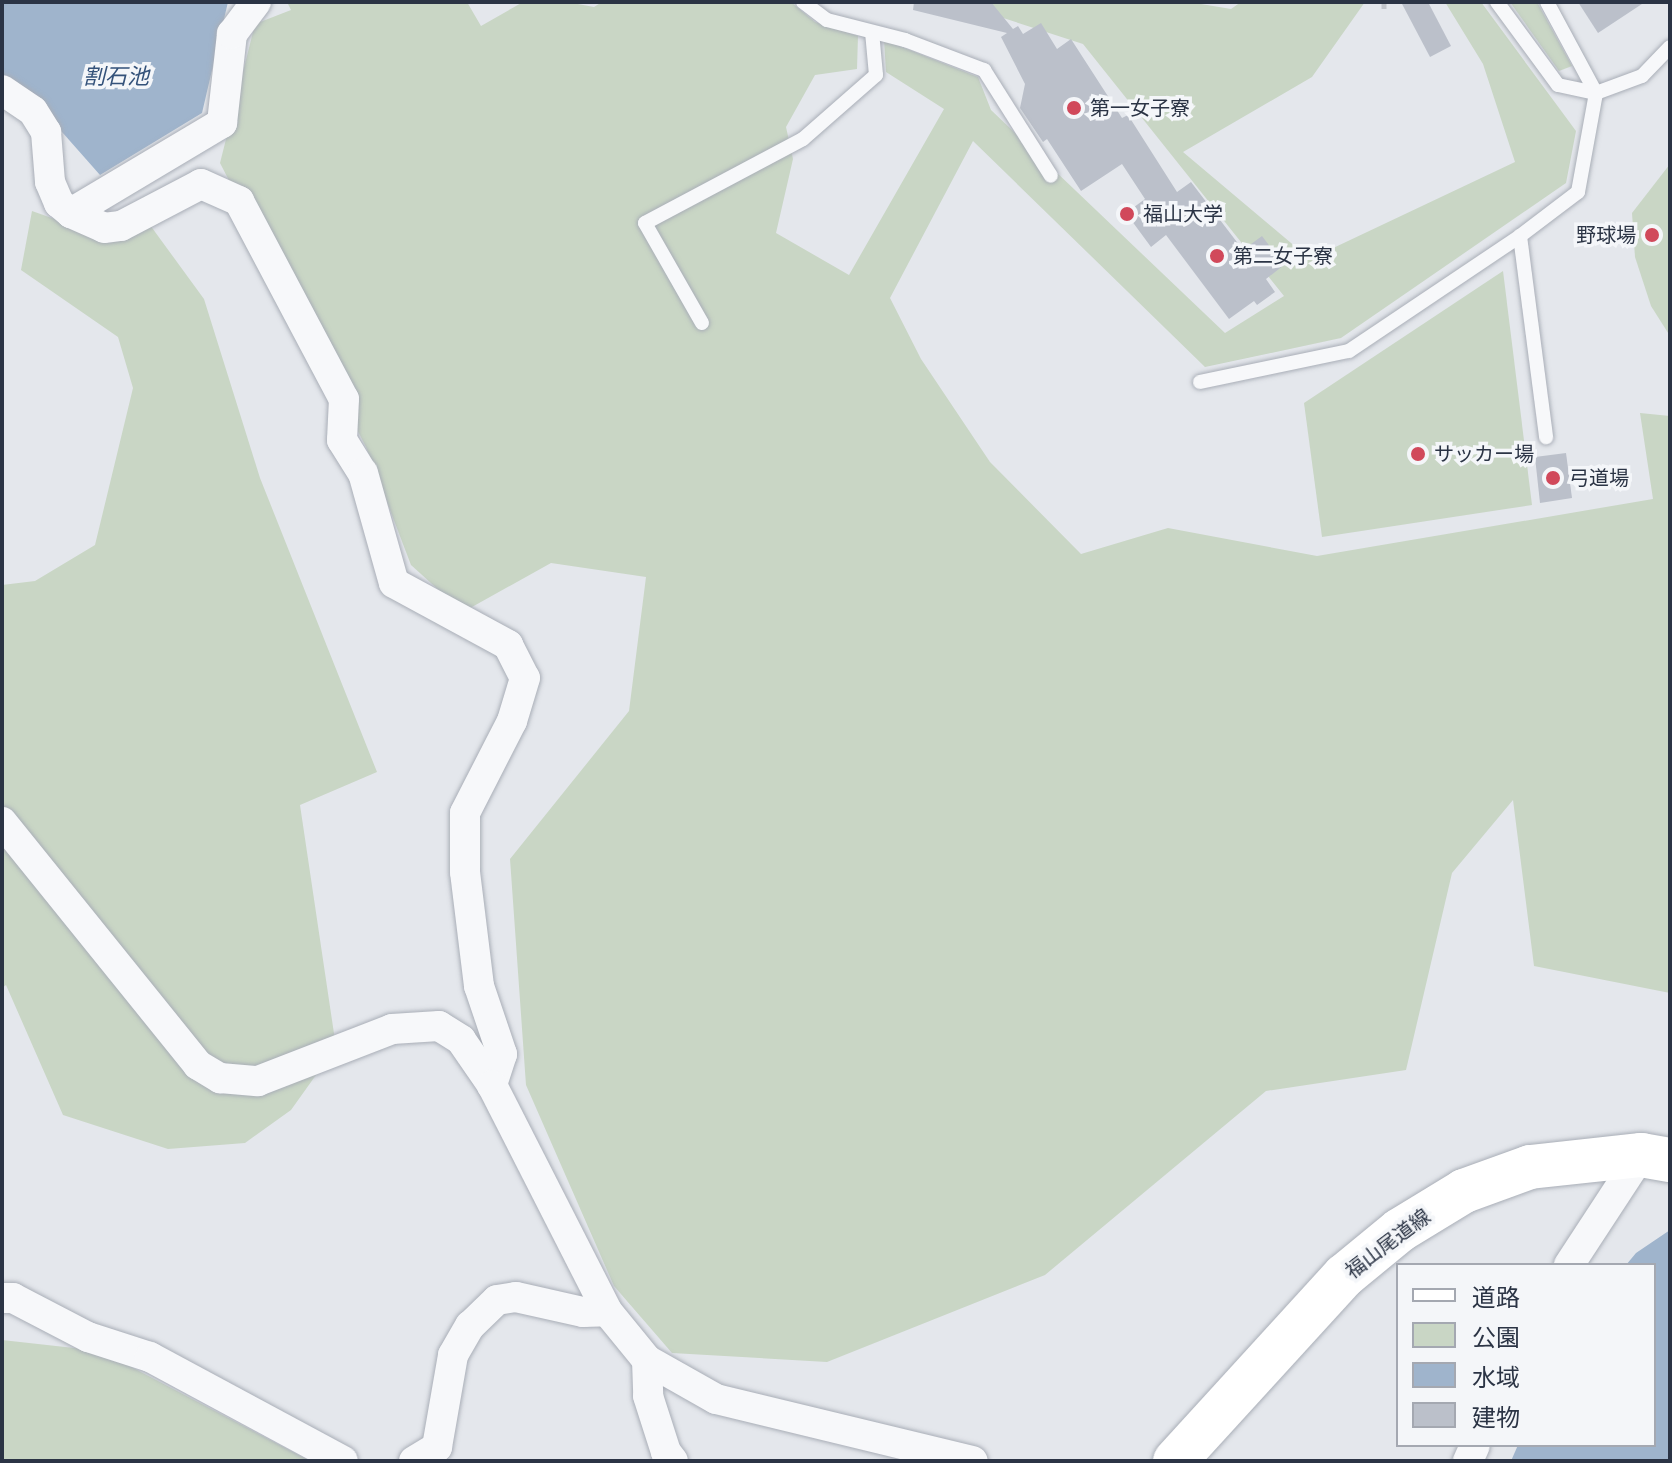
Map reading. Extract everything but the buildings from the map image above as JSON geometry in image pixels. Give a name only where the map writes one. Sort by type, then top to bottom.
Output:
[{"type":"main road","name":"福山尾道線","points":[[1175,1461],[1344,1276],[1400,1230],[1464,1191],[1530,1167],[1655,1158]]},
{"type":"street","points":[[71,213],[222,123],[232,34],[256,2]]},
{"type":"street","points":[[2,90],[33,111],[46,132],[50,182],[59,203],[71,213],[104,228],[121,226],[201,184],[239,201],[344,399],[342,440],[363,473],[394,583],[508,645],[525,678],[512,721],[465,813],[465,872],[479,986],[502,1054],[492,1085]]},
{"type":"street","points":[[2,822],[198,1065],[220,1078],[258,1081],[392,1029],[439,1026],[461,1040],[492,1085],[607,1311],[647,1360],[716,1399],[973,1461]]},
{"type":"street","points":[[1571,1263],[1655,1158]]},
{"type":"street","points":[[414,1461],[437,1447],[453,1355],[470,1326],[497,1300],[516,1297],[583,1312],[607,1311]]},
{"type":"street","points":[[2,1298],[13,1298],[88,1337],[150,1357],[343,1461]]},
{"type":"street","points":[[647,1360],[648,1396],[666,1452],[673,1461]]},
{"type":"lane","points":[[803,2],[827,20],[905,40],[984,70],[1051,176]]},
{"type":"lane","points":[[1497,2],[1558,85],[1596,93],[1642,76],[1670,47]]},
{"type":"lane","points":[[1200,382],[1349,351],[1520,236],[1578,192],[1596,93],[1547,2]]},
{"type":"lane","points":[[702,323],[645,223],[803,139],[876,75],[872,32]]},
{"type":"lane","points":[[1520,236],[1546,437]]},
{"type":"green space","points":[[287,2],[467,2],[481,26],[523,2],[567,2],[594,7],[602,2],[791,2],[815,22],[858,36],[857,69],[815,75],[786,127],[793,159],[776,233],[849,275],[944,109],[886,72],[884,40],[978,77],[991,110],[1225,333],[1284,296],[1083,44],[994,15],[978,2],[1189,2],[1231,9],[1241,2],[1365,2],[1312,77],[1183,152],[1310,259],[1515,162],[1483,64],[1445,2],[1481,2],[1576,131],[1566,183],[1341,338],[1205,367],[973,141],[890,298],[921,359],[990,462],[1081,554],[1168,528],[1317,556],[1653,499],[1640,413],[1670,416],[1670,993],[1534,966],[1513,800],[1452,873],[1406,1070],[1266,1091],[1045,1275],[827,1362],[672,1353],[614,1286],[526,1085],[510,859],[629,711],[646,577],[551,563],[463,612],[411,565],[366,447],[220,163],[255,24],[291,10]]},
{"type":"green space","points":[[1510,2],[1537,2],[1572,66],[1559,71]]},
{"type":"green space","name":"野球場","points":[[1670,164],[1670,336],[1651,306],[1635,257],[1632,213]]},
{"type":"green space","points":[[32,211],[108,238],[150,225],[204,299],[260,478],[377,772],[300,805],[336,1047],[291,1110],[245,1143],[168,1149],[63,1115],[6,985],[2,988],[2,585],[35,581],[95,545],[133,388],[118,337],[21,270]]},
{"type":"green space","name":"サッカー場","points":[[1503,271],[1532,505],[1322,537],[1304,403]]},
{"type":"green space","points":[[2,1340],[101,1351],[310,1461],[2,1461]]},
{"type":"water","name":"割石池","points":[[2,2],[228,2],[202,113],[100,175],[32,98],[2,85]]},
{"type":"water","points":[[1670,1230],[1670,1461],[1511,1461],[1517,1447],[1656,1447],[1656,1263],[1628,1263],[1636,1253]]},
{"type":"place","name":"第一女子寮","points":[[1074,108]]},
{"type":"place","name":"福山大学","points":[[1127,214]]},
{"type":"place","name":"野球場","points":[[1652,235]]},
{"type":"place","name":"第二女子寮","points":[[1217,256]]},
{"type":"place","name":"サッカー場","points":[[1418,454]]},
{"type":"place","name":"弓道場","points":[[1553,478]]}]
